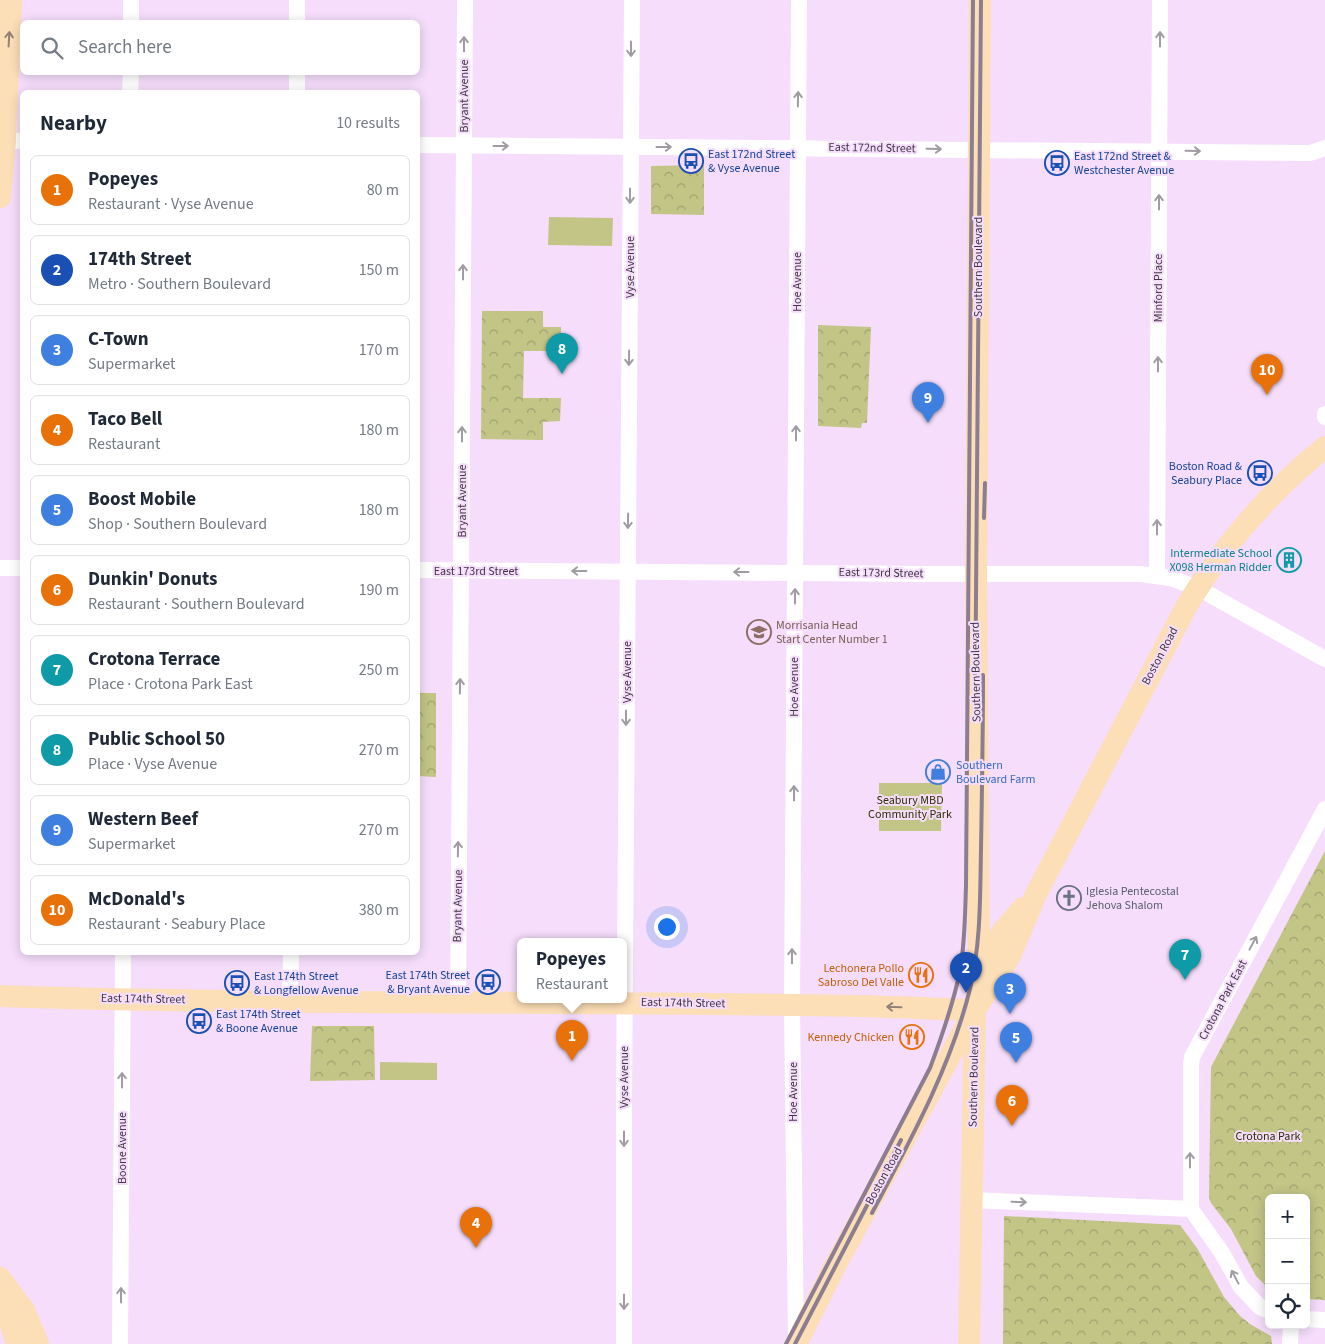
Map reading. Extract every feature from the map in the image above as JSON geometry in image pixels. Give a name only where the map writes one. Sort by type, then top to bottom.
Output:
[{"type":"main road","points":[[0,197],[9,141],[11,0]]},
{"type":"main road","name":"Southern Boulevard","points":[[969,1344],[973,1098],[976,1040],[975,1010],[979,970],[976,574],[980,0]]},
{"type":"main road","name":"Boston Road","points":[[796,1344],[836,1264],[956,1044],[975,1010],[1010,956],[1036,894],[1187,605],[1240,530],[1289,478],[1325,447]]},
{"type":"main road","points":[[979,970],[1002,932],[1036,894]]},
{"type":"main road","name":"East 174th Street","points":[[0,996],[123,1000],[517,1002]]},
{"type":"main road","name":"East 174th Street","points":[[625,1003],[792,1004],[975,1010]]},
{"type":"main road","points":[[956,1044],[962,1082],[973,1098]]},
{"type":"main road","points":[[2,1282],[8,1316],[17,1344]]},
{"type":"main road","points":[[2,1282],[24,1310],[38,1344]]},
{"type":"street","points":[[130,0],[131,20]]},
{"type":"street","points":[[297,0],[297,20]]},
{"type":"street","name":"Bryant Avenue","points":[[458,1002],[465,0]]},
{"type":"street","name":"Vyse Avenue","points":[[625,938],[632,0]]},
{"type":"street","name":"Hoe Avenue","points":[[796,1344],[792,1004],[799,0]]},
{"type":"street","name":"Minford Place","points":[[1157,576],[1160,0]]},
{"type":"street","points":[[130,90],[131,75]]},
{"type":"street","points":[[297,75],[297,90]]},
{"type":"street","name":"East 172nd Street","points":[[420,145],[1310,153],[1325,148]]},
{"type":"street","points":[[0,568],[20,568]]},
{"type":"street","name":"East 173rd Street","points":[[420,570],[1140,574],[1170,578],[1198,588],[1325,659]]},
{"type":"street","name":"Crotona Park East","points":[[1191,1209],[1190,1074],[1192,1057],[1325,809]]},
{"type":"street","name":"Boone Avenue","points":[[120,1344],[123,955]]},
{"type":"street","points":[[290,1002],[291,955]]},
{"type":"street","name":"Vyse Avenue","points":[[624,1344],[625,1003]]},
{"type":"street","points":[[971,1200],[1191,1209],[1222,1253],[1241,1287],[1260,1307],[1265,1309]]},
{"type":"street","points":[[1310,1319],[1325,1320]]},
{"type":"street","points":[[1290,1344],[1291,1329]]},
{"type":"green space","points":[[704,165],[704,215],[651,214],[651,166]]},
{"type":"green space","points":[[549,217],[613,218],[612,246],[548,245]]},
{"type":"green space","points":[[482,311],[543,311],[543,327],[561,327],[561,351],[524,351],[523,398],[561,398],[560,421],[543,422],[543,440],[481,439]]},
{"type":"green space","points":[[818,325],[871,327],[867,423],[862,423],[861,428],[818,426]]},
{"type":"green space","points":[[420,693],[436,693],[436,777],[420,776]]},
{"type":"green space","name":"Seabury MBD Community Park","points":[[879,783],[942,783],[941,831],[879,831]]},
{"type":"green space","name":"Crotona Park","points":[[1325,851],[1325,1300],[1310,1299],[1310,1194],[1265,1194],[1265,1285],[1256,1276],[1231,1229],[1211,1203],[1209,1197],[1211,1067]]},
{"type":"green space","points":[[312,1026],[374,1026],[375,1080],[310,1081]]},
{"type":"green space","points":[[380,1062],[437,1063],[437,1080],[380,1080]]},
{"type":"green space","points":[[1004,1216],[1180,1225],[1197,1248],[1224,1297],[1240,1316],[1271,1336],[1272,1344],[1003,1344]]},
{"type":"railway","points":[[786,1344],[930,1068],[951,1008],[962,960],[966,886],[973,0]]},
{"type":"railway","points":[[975,716],[981,0]]},
{"type":"railway","points":[[984,518],[985,483]]},
{"type":"railway","points":[[872,1213],[928,1104],[952,1048],[962,1019],[974,972],[980,902],[983,675]]},
{"type":"railway","points":[[795,1344],[901,1140]]},
{"type":"place","name":"East 172nd Street & Vyse Avenue","points":[[691,161]]},
{"type":"place","name":"East 172nd Street & Westchester Avenue","points":[[1057,163]]},
{"type":"place","name":"Public School 50","points":[[562,374]]},
{"type":"place","name":"McDonald's","points":[[1267,395]]},
{"type":"place","name":"Western Beef","points":[[928,423]]},
{"type":"place","name":"Boston Road & Seabury Place","points":[[1260,473]]},
{"type":"place","name":"Intermediate School X098 Herman Ridder","points":[[1289,560]]},
{"type":"place","name":"Morrisania Head Start Center Number 1","points":[[759,632]]},
{"type":"place","name":"Southern Boulevard Farm","points":[[938,772]]},
{"type":"place","name":"Iglesia Pentecostal Jehova Shalom","points":[[1069,898]]},
{"type":"place","name":"Lechonera Pollo Sabroso Del Valle","points":[[921,975]]},
{"type":"place","name":"Crotona Terrace","points":[[1185,980]]},
{"type":"place","name":"East 174th Street & Bryant Avenue","points":[[488,982]]},
{"type":"place","name":"East 174th Street & Longfellow Avenue","points":[[237,983]]},
{"type":"place","name":"174th Street","points":[[966,993]]},
{"type":"place","name":"C-Town","points":[[1010,1014]]},
{"type":"place","name":"East 174th Street & Boone Avenue","points":[[199,1021]]},
{"type":"place","name":"Kennedy Chicken","points":[[912,1037]]},
{"type":"place","name":"Popeyes","points":[[572,1061]]},
{"type":"place","name":"Boost Mobile","points":[[1016,1063]]},
{"type":"place","name":"Dunkin' Donuts","points":[[1012,1126]]},
{"type":"place","name":"Taco Bell","points":[[476,1248]]}]
